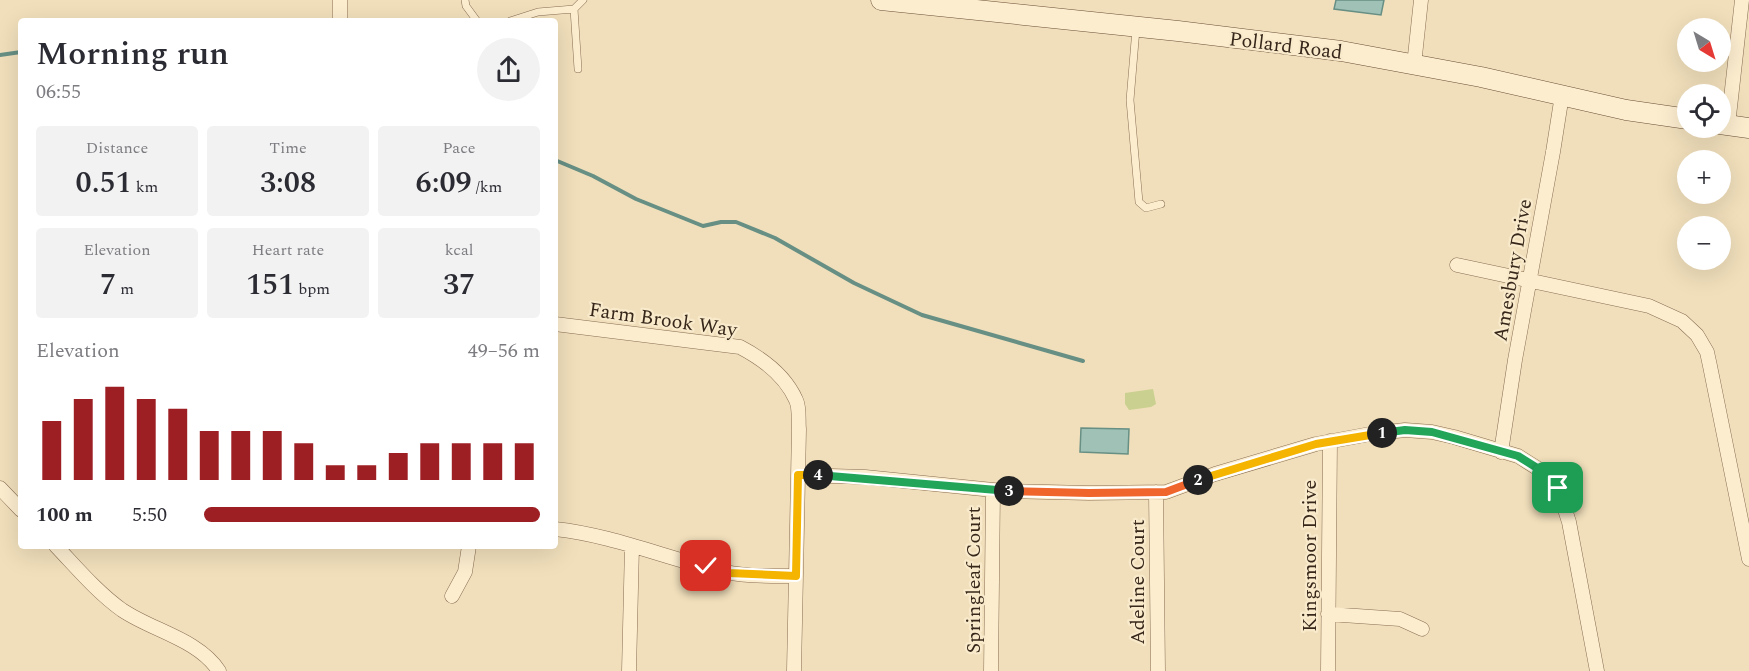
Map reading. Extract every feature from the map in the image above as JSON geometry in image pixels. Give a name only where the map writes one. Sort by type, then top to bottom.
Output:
[{"type":"street","points":[[340,0],[340,18]]},
{"type":"street","name":"Pollard Road","points":[[881,0],[1341,51],[1626,110],[1677,117]]},
{"type":"street","points":[[1414,65],[1421,0]]},
{"type":"street","points":[[1730,84],[1742,0]]},
{"type":"street","name":"Amesbury Drive","points":[[1501,452],[1562,95]]},
{"type":"street","points":[[1731,125],[1749,128]]},
{"type":"street","points":[[1457,266],[1649,306],[1682,321],[1697,335],[1707,352],[1749,559]]},
{"type":"street","name":"Farm Brook Way","points":[[558,324],[740,347],[761,358],[780,374],[797,401],[799,429],[794,671]]},
{"type":"street","points":[[798,475],[865,477],[993,490],[1089,493],[1166,492],[1276,455],[1330,441],[1394,431],[1432,432],[1518,456],[1545,473],[1558,488],[1569,522],[1596,671]]},
{"type":"street","name":"Kingsmoor Drive","points":[[1328,671],[1330,441]]},
{"type":"street","points":[[0,488],[18,507]]},
{"type":"street","name":"Springleaf Court","points":[[991,671],[993,490]]},
{"type":"street","name":"Adeline Court","points":[[1156,492],[1158,671]]},
{"type":"street","points":[[558,528],[581,531],[715,570],[752,575],[796,576]]},
{"type":"street","points":[[629,671],[632,546]]},
{"type":"street","points":[[59,549],[93,585],[122,609],[138,620],[193,647],[206,656],[219,671]]},
{"type":"street","points":[[452,596],[465,572],[469,549]]},
{"type":"street","points":[[1329,614],[1400,619],[1422,629]]},
{"type":"lane","points":[[465,0],[466,6],[475,18]]},
{"type":"lane","points":[[519,18],[538,12],[574,9],[583,0]]},
{"type":"lane","points":[[574,9],[578,69]]},
{"type":"lane","points":[[1136,27],[1130,100],[1139,202],[1146,208],[1161,204]]},
{"type":"green space","points":[[1153,389],[1156,404],[1151,407],[1129,410],[1125,404],[1125,393]]},
{"type":"water","points":[[1336,0],[1384,0],[1381,15],[1334,9]]},
{"type":"water","points":[[1081,428],[1129,429],[1128,454],[1080,452]]},
{"type":"waterway","points":[[0,55],[18,52]]},
{"type":"waterway","points":[[558,161],[593,176],[636,199],[703,226],[721,222],[736,222],[775,238],[854,283],[922,315],[1083,361]]},
{"type":"route","points":[[706,566],[729,573],[796,576],[798,475],[865,477],[1003,491],[1166,492],[1215,474],[1316,444],[1405,430],[1432,432],[1454,437],[1518,456],[1545,473],[1558,488]]}]
